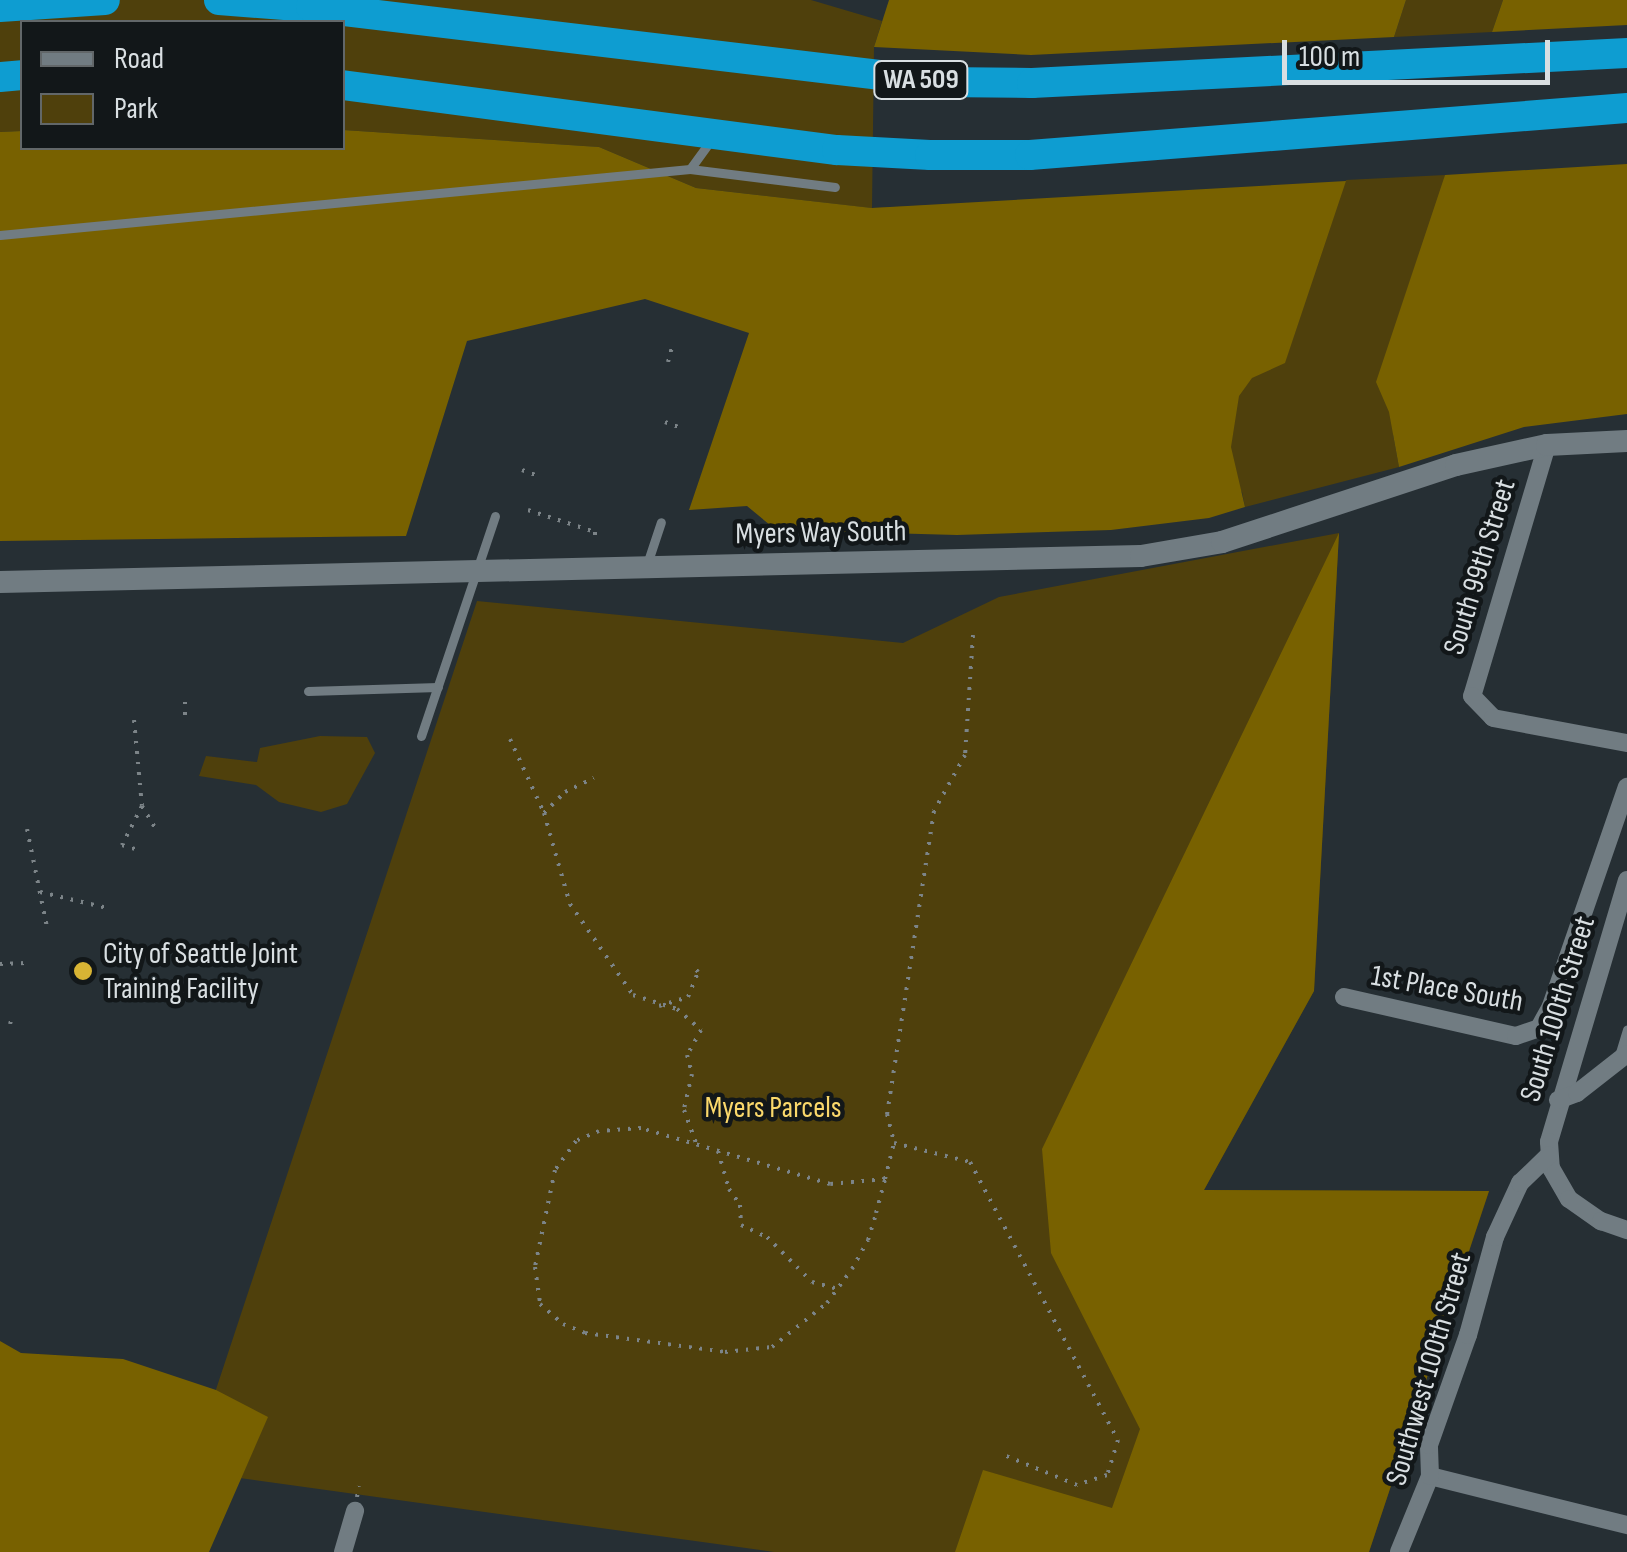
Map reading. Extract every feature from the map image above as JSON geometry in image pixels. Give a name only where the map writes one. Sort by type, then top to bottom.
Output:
[{"type":"highway","points":[[0,7],[104,0]]},
{"type":"highway","name":"WA 509","points":[[218,0],[311,6],[938,82],[1032,83],[1627,54]]},
{"type":"highway","points":[[345,85],[837,150],[1030,155],[1627,108]]},
{"type":"main road","name":"Myers Way South","points":[[0,582],[1034,560],[1181,550],[1294,520],[1456,465],[1548,445],[1627,440]]},
{"type":"street","name":"South 99th Street","points":[[1548,445],[1472,685],[1477,705],[1500,721],[1627,744]]},
{"type":"street","name":"South 100th Street","points":[[1539,1028],[1552,1006],[1627,788]]},
{"type":"street","name":"South 100th Street","points":[[1549,1156],[1558,1100],[1627,880]]},
{"type":"street","name":"1st Place South","points":[[1344,997],[1516,1036],[1539,1028]]},
{"type":"street","points":[[1558,1100],[1577,1093],[1622,1058]]},
{"type":"street","points":[[1549,1156],[1555,1179],[1569,1199],[1601,1221],[1627,1230]]},
{"type":"street","name":"Southwest 100th Street","points":[[1399,1552],[1430,1476],[1429,1445],[1468,1335],[1495,1238],[1520,1183],[1549,1156]]},
{"type":"street","points":[[1430,1476],[1627,1525]]},
{"type":"street","points":[[343,1552],[354,1511]]},
{"type":"lane","points":[[690,170],[715,134]]},
{"type":"lane","points":[[0,235],[690,170],[835,187]]},
{"type":"lane","points":[[421,736],[495,516]]},
{"type":"lane","points":[[646,566],[661,522]]},
{"type":"lane","points":[[308,691],[438,686]]},
{"type":"lane","points":[[1622,1058],[1627,1029]]},
{"type":"path","points":[[668,362],[672,348]]},
{"type":"path","points":[[664,422],[679,426]]},
{"type":"path","points":[[522,470],[536,476]]},
{"type":"path","points":[[528,510],[594,532],[595,539]]},
{"type":"path","points":[[884,1179],[830,1184],[641,1128],[618,1127],[576,1141],[560,1157],[534,1267],[535,1288],[547,1312],[585,1334],[750,1352],[772,1347],[800,1329],[837,1289],[868,1240],[894,1142],[888,1114],[905,980],[934,811],[965,755],[972,635]]},
{"type":"path","points":[[185,702],[185,717]]},
{"type":"path","points":[[134,720],[142,806],[157,831]]},
{"type":"path","points":[[510,739],[544,813],[570,904],[633,995],[677,1009],[702,1030],[687,1055],[692,1074],[684,1110],[697,1144]]},
{"type":"path","points":[[544,813],[565,792],[594,778]]},
{"type":"path","points":[[135,850],[122,845],[142,806]]},
{"type":"path","points":[[27,828],[47,927]]},
{"type":"path","points":[[40,892],[106,908]]},
{"type":"path","points":[[0,964],[26,962]]},
{"type":"path","points":[[658,1006],[688,997],[698,972],[692,965]]},
{"type":"path","points":[[10,1024],[13,1014]]},
{"type":"path","points":[[894,1142],[970,1162],[1118,1440],[1107,1475],[1076,1485],[1004,1455]]},
{"type":"path","points":[[718,1151],[729,1189],[740,1204],[742,1225],[768,1237],[812,1282],[837,1289]]},
{"type":"green space","points":[[0,0],[811,0],[882,21],[874,47],[872,208],[1344,185],[1346,180],[1445,175],[1393,434],[1399,467],[1245,507],[1242,492],[871,208],[696,188],[599,147],[345,130],[345,20],[20,20],[20,131],[0,132]]},
{"type":"green space","points":[[1406,0],[1503,0],[1492,32],[1394,37]]},
{"type":"green space","name":"Myers Parcels","points":[[1339,533],[1314,991],[1204,1190],[1489,1191],[1369,1552],[774,1552],[189,1471],[477,601],[903,643],[999,597]]},
{"type":"green space","points":[[320,736],[367,737],[375,753],[347,804],[321,812],[279,802],[256,785],[199,776],[206,756],[257,762],[260,748]]},
{"type":"shaded area","points":[[889,0],[1406,0],[1394,37],[1031,55],[874,47]]},
{"type":"shaded area","points":[[1503,0],[1627,0],[1627,25],[1492,32]]},
{"type":"shaded area","points":[[345,130],[599,147],[696,188],[872,208],[1346,181],[1285,363],[1252,378],[1239,396],[1231,447],[1245,507],[1209,518],[1111,530],[957,535],[776,530],[747,506],[689,510],[749,333],[645,299],[467,341],[406,536],[0,541],[0,132],[20,131],[20,150],[345,150]]},
{"type":"shaded area","points":[[1627,164],[1627,414],[1524,427],[1399,467],[1389,412],[1376,382],[1445,175]]},
{"type":"shaded area","points":[[1339,533],[1314,991],[1204,1190],[1489,1191],[1369,1552],[955,1552],[983,1470],[1112,1508],[1140,1429],[1051,1253],[1042,1149]]},
{"type":"shaded area","points":[[0,1341],[21,1353],[123,1359],[216,1390],[268,1417],[209,1552],[0,1552]]},
{"type":"place","name":"City of Seattle Joint Training Facility","points":[[83,971]]}]
